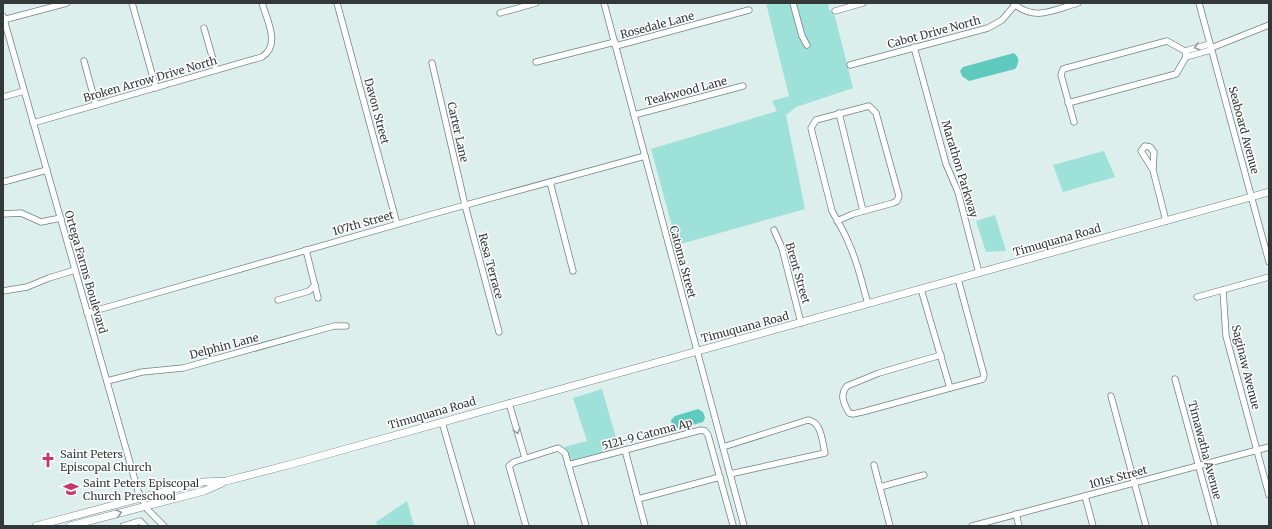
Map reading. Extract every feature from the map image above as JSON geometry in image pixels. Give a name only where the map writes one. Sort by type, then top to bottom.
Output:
[{"type":"main road","name":"Timuquana Road","points":[[70,526],[204,492],[226,481],[801,323],[1269,192]]},
{"type":"main road","name":"Timuquana Road","points":[[36,526],[202,482],[226,481]]},
{"type":"street","points":[[3,19],[67,3]]},
{"type":"street","points":[[132,3],[156,88]]},
{"type":"street","name":"Broken Arrow Drive North","points":[[33,123],[262,58],[270,50],[273,40],[262,3]]},
{"type":"street","name":"Davon Street","points":[[337,3],[397,224]]},
{"type":"street","points":[[500,13],[536,3]]},
{"type":"street","name":"Catoma Street","points":[[604,3],[743,524]]},
{"type":"street","points":[[793,3],[802,36],[807,45]]},
{"type":"street","points":[[835,11],[860,3]]},
{"type":"street","points":[[1014,4],[1022,11],[1035,14],[1078,3]]},
{"type":"street","name":"Seaboard Avenue","points":[[1199,3],[1269,262]]},
{"type":"street","name":"Cabot Drive North","points":[[850,65],[988,28],[1002,20],[1014,4]]},
{"type":"street","name":"Rosedale Lane","points":[[536,62],[615,44],[749,10]]},
{"type":"street","name":"Ortega Farms Boulevard","points":[[3,19],[138,491],[146,506],[164,526]]},
{"type":"street","points":[[1185,54],[1211,47],[1269,25]]},
{"type":"street","points":[[204,28],[216,70]]},
{"type":"street","points":[[1074,122],[1061,75],[1063,69],[1167,41],[1185,54]]},
{"type":"street","name":"Marathon Parkway","points":[[914,48],[946,164],[958,192],[979,273]]},
{"type":"street","points":[[1068,103],[1176,74],[1185,54]]},
{"type":"street","points":[[84,61],[96,105]]},
{"type":"street","name":"Carter Lane","points":[[432,63],[465,205]]},
{"type":"street","name":"Teakwood Lane","points":[[634,115],[743,86]]},
{"type":"street","points":[[3,97],[24,91]]},
{"type":"street","points":[[837,221],[893,203],[897,201],[899,196],[875,110],[869,106],[864,106],[816,120],[811,128],[832,211],[837,221],[849,244],[868,304]]},
{"type":"street","points":[[839,113],[863,212]]},
{"type":"street","name":"107th Street","points":[[87,313],[397,224],[645,156]]},
{"type":"street","points":[[3,182],[47,170]]},
{"type":"street","points":[[1153,170],[1166,221]]},
{"type":"street","points":[[550,182],[573,271]]},
{"type":"street","name":"Resa Terrace","points":[[465,205],[499,332]]},
{"type":"street","points":[[3,214],[21,213],[41,222],[60,218]]},
{"type":"street","name":"Brent Street","points":[[774,230],[782,248],[801,323]]},
{"type":"street","points":[[306,250],[318,298]]},
{"type":"street","points":[[3,291],[27,287],[44,279],[75,270]]},
{"type":"street","points":[[1196,296],[1269,277]]},
{"type":"street","points":[[941,355],[879,373],[847,386],[843,393],[843,401],[849,413],[854,414],[983,379],[984,377],[958,279]]},
{"type":"street","points":[[278,300],[309,291],[315,285]]},
{"type":"street","points":[[921,289],[950,388]]},
{"type":"street","name":"Saginaw Avenue","points":[[1223,290],[1226,336],[1269,495]]},
{"type":"street","name":"Delphin Lane","points":[[107,381],[142,372],[183,368],[334,326],[346,326]]},
{"type":"street","name":"Timawatha Avenue","points":[[1175,378],[1215,526]]},
{"type":"street","points":[[1111,396],[1146,526]]},
{"type":"street","points":[[509,403],[525,458]]},
{"type":"street","points":[[723,447],[808,420],[813,421],[818,426],[825,453],[730,474]]},
{"type":"street","points":[[442,422],[472,526]]},
{"type":"street","name":"5121-9 Catoma Ap","points":[[568,465],[701,430],[705,431],[708,435],[720,477],[731,525]]},
{"type":"street","name":"101st Street","points":[[972,526],[992,523],[1016,514],[1269,447]]},
{"type":"street","points":[[526,526],[509,468],[514,462],[561,449],[565,453],[586,526]]},
{"type":"street","points":[[625,450],[645,526]]},
{"type":"street","points":[[874,465],[890,526]]},
{"type":"street","points":[[880,487],[924,475]]},
{"type":"street","points":[[638,499],[720,477]]},
{"type":"street","points":[[1085,496],[1093,526]]},
{"type":"street","points":[[1016,514],[1019,526]]},
{"type":"street","points":[[123,526],[140,521],[145,526]]},
{"type":"street","points":[[731,525],[743,524]]},
{"type":"shaded area","points":[[766,3],[828,3],[829,9],[835,17],[853,88],[796,107],[786,115],[805,209],[677,245],[651,149],[777,111],[772,101],[789,96]]},
{"type":"shaded area","points":[[1014,53],[1018,61],[1015,69],[969,81],[962,76],[960,71],[963,67]]},
{"type":"shaded area","points":[[1104,151],[1115,177],[1063,192],[1053,165]]},
{"type":"shaded area","points":[[995,215],[1006,251],[986,252],[976,221]]},
{"type":"shaded area","points":[[602,389],[619,448],[571,461],[564,447],[587,441],[573,398]]},
{"type":"shaded area","points":[[698,409],[703,412],[705,418],[703,422],[679,429],[672,425],[671,420],[675,416]]},
{"type":"shaded area","points":[[407,501],[414,526],[378,526],[376,522]]},
{"type":"place","name":"Saint Peters Episcopal Church","points":[[48,460]]},
{"type":"place","name":"Saint Peters Episcopal Church Preschool","points":[[71,489]]}]
